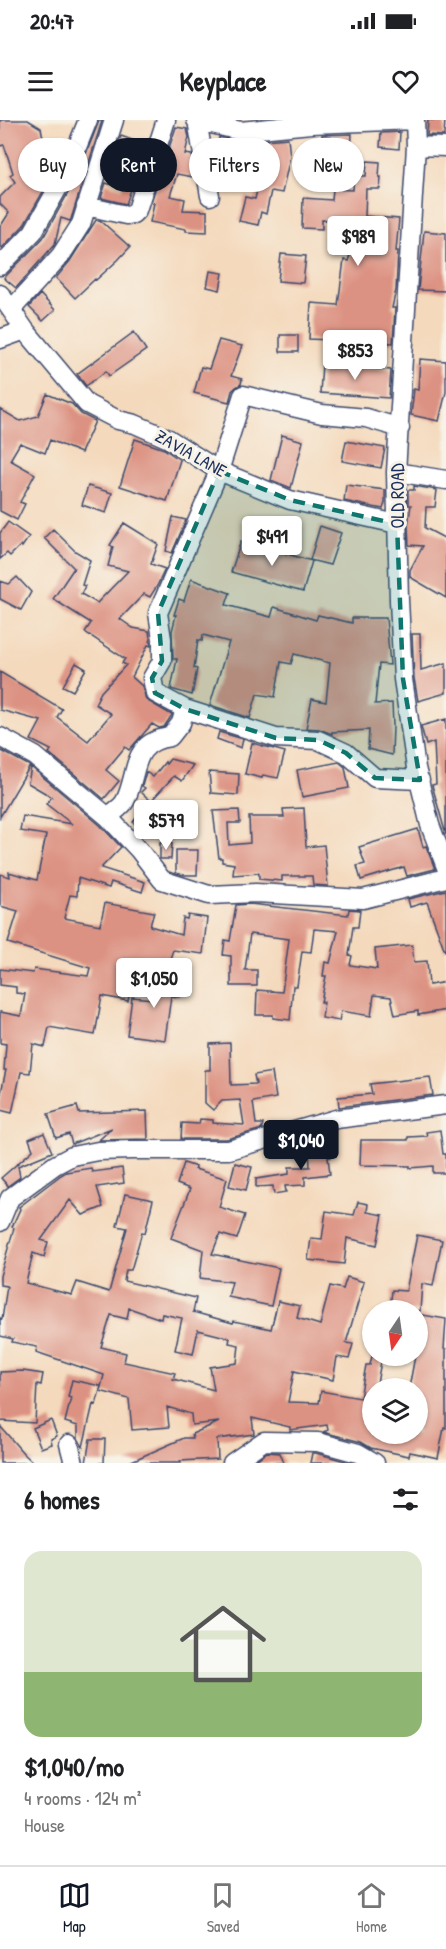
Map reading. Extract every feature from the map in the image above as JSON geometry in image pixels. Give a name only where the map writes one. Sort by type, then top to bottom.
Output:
[{"type":"street","points":[[0,266],[33,232],[68,172],[88,120]]},
{"type":"street","points":[[11,310],[61,255],[81,224],[114,120]]},
{"type":"street","points":[[86,206],[126,215],[133,214],[137,210],[166,120]]},
{"type":"street","points":[[210,196],[196,120],[240,131],[311,124],[415,120]]},
{"type":"street","name":"OLD ROAD","points":[[415,120],[416,146],[396,472],[403,679],[416,768],[430,825],[446,867]]},
{"type":"street","points":[[416,146],[446,147]]},
{"type":"street","name":"ZAVIA LANE","points":[[0,294],[25,330],[87,404],[118,420],[135,424],[169,439],[219,471],[290,500],[397,524]]},
{"type":"street","points":[[0,339],[25,330]]},
{"type":"street","points":[[400,428],[366,418],[322,414],[243,395],[219,471],[158,613],[162,639],[162,661],[153,678],[155,693],[185,709],[276,738],[318,741],[346,753],[375,778],[420,780]]},
{"type":"street","points":[[396,472],[446,480]]},
{"type":"street","points":[[108,817],[124,803],[143,748],[158,738],[170,737],[180,723],[185,709]]},
{"type":"street","points":[[0,736],[35,756],[108,817],[162,879],[209,894],[256,893],[363,899],[446,878]]},
{"type":"street","points":[[0,1222],[5,1192],[72,1156],[98,1151],[229,1150],[336,1119],[446,1105]]},
{"type":"street","points":[[232,1463],[264,1441],[275,1441],[318,1442],[358,1453],[375,1463]]},
{"type":"street","points":[[69,1444],[74,1463]]},
{"type":"highlighted area","points":[[219,471],[290,500],[397,524],[403,679],[420,780],[375,778],[346,753],[318,740],[276,738],[185,709],[155,693],[152,678],[162,661],[158,613]]},
{"type":"building","points":[[0,120],[28,120],[41,128],[43,138],[18,138],[18,192],[43,192],[24,225],[2,248],[0,246],[0,227],[9,213],[0,204],[0,197],[15,182],[10,175],[13,173],[4,145],[0,146]]},
{"type":"building","points":[[428,120],[445,120],[444,136],[427,135]]},
{"type":"building","points":[[99,121],[102,121],[88,165],[88,149]]},
{"type":"building","points":[[176,127],[187,129],[189,137],[185,154],[189,155],[189,176],[177,174],[177,138],[172,138]]},
{"type":"building","points":[[400,132],[399,149],[380,147],[381,133]]},
{"type":"building","points":[[352,134],[352,138],[322,138],[322,135]]},
{"type":"building","points":[[288,138],[290,157],[282,193],[276,192],[280,192],[280,139]]},
{"type":"building","points":[[367,161],[380,162],[380,189],[366,189],[365,216],[399,219],[396,290],[392,308],[395,308],[393,343],[309,339],[311,303],[338,305],[344,260],[348,261],[355,239],[357,221],[322,220],[322,229],[302,228],[303,198],[332,200],[333,192],[364,192],[364,176],[366,176]]},
{"type":"building","points":[[69,192],[80,192],[70,221],[61,218],[55,244],[16,288],[4,278],[43,238]]},
{"type":"building","points":[[103,192],[130,192],[126,204],[101,198]]},
{"type":"building","points":[[154,192],[171,192],[170,196],[185,199],[183,210],[207,211],[207,232],[186,231],[186,229],[150,222],[154,203],[151,202]]},
{"type":"building","points":[[257,192],[271,192],[266,214],[261,212],[258,225],[239,221],[245,197],[255,199]]},
{"type":"building","points":[[96,220],[101,221],[130,247],[75,298],[56,278],[70,261]]},
{"type":"building","points":[[424,231],[446,233],[446,291],[418,290]]},
{"type":"building","points":[[281,254],[306,256],[303,283],[278,281]]},
{"type":"building","points":[[210,271],[223,273],[220,290],[207,287]]},
{"type":"building","points":[[40,294],[55,310],[43,321],[29,307]]},
{"type":"building","points":[[134,332],[146,350],[109,376],[106,371],[86,386],[77,374]]},
{"type":"building","points":[[280,335],[298,335],[298,352],[280,352]]},
{"type":"building","points":[[219,340],[242,346],[231,376],[242,379],[241,384],[232,391],[229,402],[194,393],[201,367],[209,369]]},
{"type":"building","points":[[420,359],[446,361],[446,392],[439,421],[411,415],[414,389],[418,390]]},
{"type":"building","points":[[322,364],[391,370],[389,398],[320,393]]},
{"type":"building","points":[[47,394],[72,404],[81,414],[95,421],[81,453],[50,440],[45,453],[20,443],[10,460],[35,474],[20,502],[25,504],[17,520],[0,511],[0,409],[20,421],[38,416]]},
{"type":"building","points":[[282,435],[303,441],[291,488],[271,480]]},
{"type":"building","points":[[135,439],[164,449],[180,460],[167,501],[120,486]]},
{"type":"building","points":[[346,441],[385,448],[381,468],[342,461]]},
{"type":"building","points":[[346,485],[385,490],[383,509],[344,501]]},
{"type":"building","points":[[88,486],[112,493],[106,513],[82,505]]},
{"type":"building","points":[[414,486],[437,490],[435,507],[426,507],[425,528],[446,539],[446,598],[410,577],[410,570],[423,546],[409,545],[408,525],[411,505],[408,505],[408,490],[414,490]]},
{"type":"building","points":[[173,517],[186,520],[172,553],[166,551]]},
{"type":"building","points":[[8,522],[29,537],[22,547],[21,545],[10,556],[7,553],[0,559],[0,533]]},
{"type":"building","points":[[124,523],[158,544],[151,564],[165,569],[150,597],[144,594],[120,619],[133,628],[149,631],[151,646],[148,645],[132,677],[142,686],[146,700],[172,715],[164,727],[159,728],[152,724],[129,750],[125,747],[106,770],[119,781],[104,799],[49,753],[51,750],[31,740],[41,721],[0,710],[0,672],[62,709],[57,717],[88,741],[111,714],[95,704],[101,692],[126,665],[122,663],[125,659],[85,632],[91,623],[53,599],[74,568],[44,538],[53,529],[75,551],[90,560],[82,585],[85,586],[81,594],[97,603],[128,571],[108,566],[113,547],[110,545]]},
{"type":"building","points":[[320,526],[341,533],[330,565],[310,560]]},
{"type":"building","points":[[241,541],[312,561],[303,592],[231,572]]},
{"type":"building","points":[[17,577],[31,592],[21,610],[0,599],[0,581],[9,584]]},
{"type":"building","points":[[191,579],[230,593],[226,605],[271,617],[274,607],[316,620],[318,615],[352,623],[352,618],[386,618],[390,665],[379,664],[375,704],[392,703],[392,755],[368,749],[369,730],[332,732],[332,734],[319,729],[306,728],[312,699],[326,702],[330,663],[294,654],[291,664],[281,662],[275,697],[257,694],[250,718],[210,705],[229,642],[203,635],[202,641],[198,640],[194,668],[197,669],[192,695],[171,689],[177,659],[173,659],[172,631],[176,615],[174,615],[179,599],[184,601]]},
{"type":"building","points":[[412,634],[420,634],[421,670],[446,663],[446,693],[418,701],[414,678]]},
{"type":"building","points":[[76,663],[86,669],[73,691],[63,686]]},
{"type":"building","points":[[446,719],[446,835],[432,785],[436,784],[434,742],[426,745],[421,726]]},
{"type":"building","points":[[219,732],[243,739],[241,748],[217,739]]},
{"type":"building","points":[[252,743],[285,752],[278,778],[263,775],[262,778],[245,774]]},
{"type":"building","points":[[0,750],[30,766],[0,817]]},
{"type":"building","points":[[170,759],[193,765],[182,781],[174,776],[151,801],[141,792],[145,788],[142,786],[146,772],[153,777]]},
{"type":"building","points":[[339,762],[345,767],[349,788],[302,797],[297,770]]},
{"type":"building","points":[[31,767],[100,825],[121,847],[101,868],[145,882],[142,892],[111,882],[109,888],[78,878],[77,896],[70,895],[64,918],[100,925],[105,903],[154,912],[150,926],[181,935],[183,918],[187,919],[188,915],[207,918],[203,954],[173,950],[165,973],[135,964],[128,1001],[102,996],[95,1035],[49,1027],[45,1047],[33,1044],[30,1073],[21,1072],[12,1113],[0,1110],[0,1097],[6,1070],[4,1070],[6,1044],[0,1043],[0,1012],[21,1016],[25,994],[16,993],[16,987],[0,985],[0,969],[33,973],[34,969],[88,976],[90,968],[8,943],[18,911],[0,906],[0,874],[10,877],[9,872],[37,880],[46,835],[20,831],[23,816],[72,824],[46,804],[52,797],[28,783]]},
{"type":"building","points":[[209,772],[239,774],[238,795],[211,793]]},
{"type":"building","points":[[304,808],[306,847],[324,845],[328,886],[313,885],[312,876],[282,876],[282,881],[259,879],[259,873],[233,875],[234,864],[222,862],[222,858],[219,858],[213,811],[239,810],[240,823],[228,823],[229,845],[250,843],[249,817],[284,817],[283,809]]},
{"type":"building","points":[[142,810],[160,825],[152,836],[133,822]]},
{"type":"building","points":[[418,829],[423,847],[426,846],[435,869],[407,876],[404,867],[361,880],[357,866],[365,864],[359,847]]},
{"type":"building","points":[[160,843],[172,843],[171,859],[160,859]]},
{"type":"building","points":[[176,850],[198,850],[197,875],[176,873]]},
{"type":"building","points":[[446,890],[445,951],[427,902],[410,907],[408,899]]},
{"type":"building","points":[[250,904],[348,915],[349,909],[360,910],[358,927],[353,927],[350,965],[377,969],[375,949],[412,945],[414,962],[427,961],[429,985],[446,982],[446,1010],[418,1015],[418,1011],[395,1015],[391,997],[374,995],[371,1016],[341,1011],[339,1021],[322,1018],[324,1002],[321,1002],[326,976],[323,976],[325,962],[330,963],[338,931],[314,929],[311,952],[302,951],[297,986],[293,986],[290,1020],[273,1018],[273,1015],[256,1015],[257,990],[282,992],[289,939],[250,934],[245,970],[257,970],[257,986],[231,986],[231,956],[223,955],[225,940],[230,941],[236,905]]},
{"type":"building","points":[[158,973],[183,977],[179,997],[171,996],[165,1040],[127,1035],[132,997],[153,999]]},
{"type":"building","points":[[230,1043],[231,1085],[256,1084],[254,1075],[272,1072],[276,1098],[253,1102],[256,1124],[263,1124],[262,1129],[227,1139],[181,1139],[182,1123],[199,1124],[200,1119],[213,1120],[213,1123],[244,1125],[240,1100],[222,1101],[213,1110],[205,1103],[205,1070],[210,1070],[210,1044]]},
{"type":"building","points":[[430,1077],[433,1095],[339,1107],[338,1097],[372,1094],[370,1084]]},
{"type":"building","points":[[77,1106],[79,1113],[147,1111],[148,1139],[99,1140],[112,1128],[72,1144],[69,1134],[56,1138],[48,1114]]},
{"type":"building","points":[[440,1130],[443,1154],[446,1154],[446,1173],[433,1173],[433,1166],[410,1168],[410,1166],[360,1165],[361,1140],[408,1140],[408,1137],[427,1136],[426,1132]]},
{"type":"building","points":[[44,1133],[52,1152],[18,1166],[20,1177],[8,1186],[1,1178],[33,1150],[29,1139]]},
{"type":"building","points":[[330,1144],[331,1157],[328,1157],[330,1174],[305,1177],[305,1185],[285,1186],[286,1192],[274,1194],[273,1186],[256,1187],[256,1179],[289,1174],[289,1167],[310,1167],[309,1146]]},
{"type":"building","points":[[184,1163],[227,1179],[219,1207],[245,1215],[237,1239],[220,1234],[212,1254],[279,1268],[271,1306],[228,1297],[232,1282],[200,1278],[203,1250],[171,1238],[190,1189],[177,1184]]},
{"type":"building","points":[[235,1163],[252,1167],[246,1190],[229,1186]]},
{"type":"building","points":[[91,1168],[92,1172],[122,1168],[124,1183],[97,1187],[103,1207],[83,1215],[70,1200],[41,1240],[48,1242],[44,1257],[33,1253],[26,1283],[72,1295],[77,1282],[109,1292],[127,1228],[117,1226],[125,1194],[153,1200],[145,1233],[142,1232],[131,1270],[126,1270],[124,1281],[196,1298],[193,1312],[233,1323],[234,1321],[271,1329],[278,1301],[300,1306],[297,1318],[320,1325],[330,1286],[343,1289],[347,1277],[364,1282],[346,1343],[353,1344],[349,1359],[337,1357],[333,1380],[294,1371],[288,1402],[319,1403],[321,1391],[360,1398],[362,1387],[362,1443],[323,1432],[328,1430],[327,1425],[290,1430],[290,1427],[252,1418],[254,1434],[217,1439],[218,1459],[180,1461],[181,1463],[127,1463],[184,1438],[193,1438],[192,1434],[219,1422],[192,1425],[191,1414],[167,1407],[169,1427],[132,1430],[129,1399],[100,1391],[104,1375],[36,1352],[37,1347],[12,1342],[13,1339],[0,1336],[0,1318],[2,1319],[7,1286],[0,1285],[0,1276],[19,1207],[61,1175]],"holes":[[[129,1308],[161,1319],[162,1314],[182,1318],[175,1350],[193,1354],[198,1330],[230,1338],[229,1343],[239,1345],[237,1363],[210,1367],[214,1390],[173,1379],[175,1373],[124,1362],[126,1353],[101,1347],[111,1315],[127,1319]]]},
{"type":"building","points":[[358,1202],[368,1204],[367,1212],[383,1215],[377,1245],[347,1238],[344,1264],[308,1260],[311,1238],[322,1239],[326,1211],[354,1215]]},
{"type":"building","points":[[417,1235],[442,1240],[433,1286],[422,1284],[421,1300],[391,1300],[392,1290],[406,1291]]},
{"type":"building","points":[[428,1316],[446,1319],[444,1349],[446,1349],[446,1428],[444,1428],[438,1458],[410,1452],[409,1456],[371,1448],[364,1444],[428,1444],[428,1378],[411,1378],[413,1366],[428,1366]]},
{"type":"building","points":[[366,1366],[380,1366],[378,1378],[364,1378]]},
{"type":"building","points":[[23,1371],[43,1374],[41,1385],[37,1384],[35,1423],[0,1421],[0,1372]]},
{"type":"building","points":[[72,1380],[101,1386],[96,1405],[93,1404],[83,1447],[78,1438],[78,1426],[65,1422],[71,1398],[68,1397]]},
{"type":"building","points":[[51,1420],[57,1436],[51,1439],[52,1444],[41,1448],[33,1428]]},
{"type":"building","points":[[0,1426],[24,1454],[34,1463],[0,1463]]},
{"type":"building","points":[[90,1439],[105,1439],[104,1463],[86,1463]]},
{"type":"building","points":[[267,1452],[280,1453],[284,1463],[252,1463]]},
{"type":"building","points":[[312,1453],[316,1453],[352,1463],[310,1463]]}]
